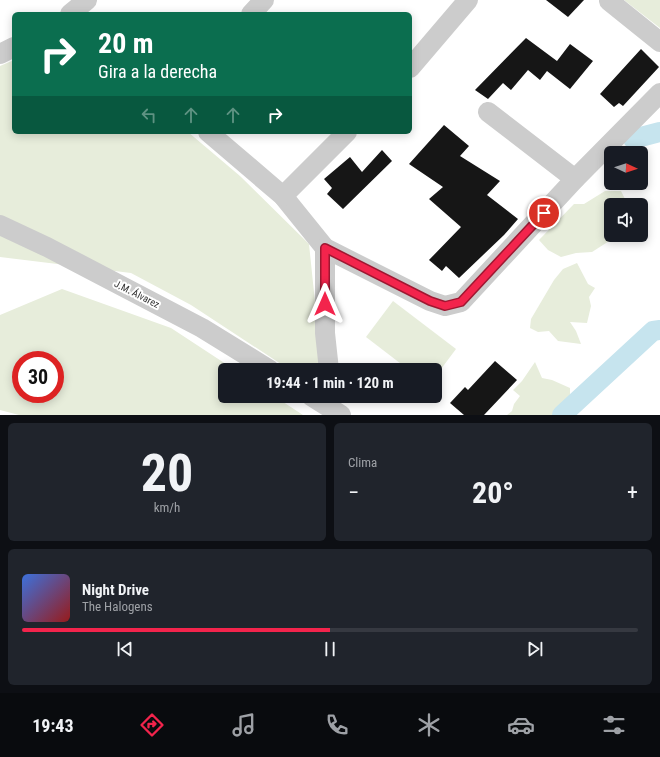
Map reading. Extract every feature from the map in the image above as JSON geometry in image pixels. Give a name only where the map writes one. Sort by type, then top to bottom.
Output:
[{"type":"street","points":[[72,12],[87,0]]},
{"type":"street","points":[[253,12],[264,0]]},
{"type":"street","points":[[412,66],[468,0]]},
{"type":"street","points":[[609,2],[660,42]]},
{"type":"street","points":[[0,54],[12,48]]},
{"type":"street","points":[[210,134],[283,196],[325,248],[430,301],[445,306],[461,302],[575,179],[660,93]]},
{"type":"street","points":[[488,112],[575,179]]},
{"type":"street","points":[[283,196],[345,134]]},
{"type":"street","name":"J.M. Álvarez","points":[[0,225],[47,247],[202,328],[259,363]]},
{"type":"street","points":[[325,248],[324,333],[328,363]]},
{"type":"street","points":[[324,403],[338,410]]},
{"type":"green space","points":[[624,0],[660,0],[660,28]]},
{"type":"green space","points":[[12,61],[12,134],[190,134],[240,176],[309,244],[321,363],[279,363],[191,305],[131,273],[0,257],[0,66]]},
{"type":"green space","points":[[605,191],[621,191],[624,198],[604,198],[604,242],[608,242],[592,252],[576,253],[561,257],[548,250],[539,240],[574,204],[584,204]]},
{"type":"green space","points":[[577,263],[588,284],[595,288],[589,297],[591,306],[587,323],[570,322],[576,331],[581,344],[558,341],[549,331],[538,332],[530,328],[531,319],[554,280],[563,269]]},
{"type":"green space","points":[[62,289],[171,328],[224,363],[218,363],[218,403],[285,403],[303,415],[19,415],[0,410],[0,315]]},
{"type":"green space","points":[[393,301],[456,349],[442,368],[442,363],[400,363],[366,337]]},
{"type":"green space","points":[[535,362],[542,378],[552,380],[570,388],[570,399],[555,415],[507,415],[512,411],[514,404],[520,396],[513,390],[522,381]]},
{"type":"building","points":[[546,0],[584,0],[568,17]]},
{"type":"building","points":[[526,38],[557,61],[570,44],[593,61],[570,89],[547,71],[540,80],[528,70],[511,90],[503,83],[488,99],[475,90]]},
{"type":"building","points":[[641,49],[659,67],[623,106],[619,103],[614,107],[600,94]]},
{"type":"building","points":[[444,125],[469,146],[460,156],[500,181],[487,195],[518,219],[504,235],[459,278],[446,266],[442,271],[429,260],[461,227],[429,199],[443,187],[409,164]]},
{"type":"building","points":[[382,150],[392,161],[343,209],[327,194],[332,188],[324,179],[350,157],[362,172]]},
{"type":"building","points":[[495,361],[517,380],[484,415],[464,415],[450,403],[465,387],[468,390]]},
{"type":"waterway","points":[[633,139],[660,132]]},
{"type":"waterway","points":[[562,415],[653,331],[660,330]]},
{"type":"route","points":[[325,304],[325,248],[430,301],[445,306],[461,302],[544,213]]}]
